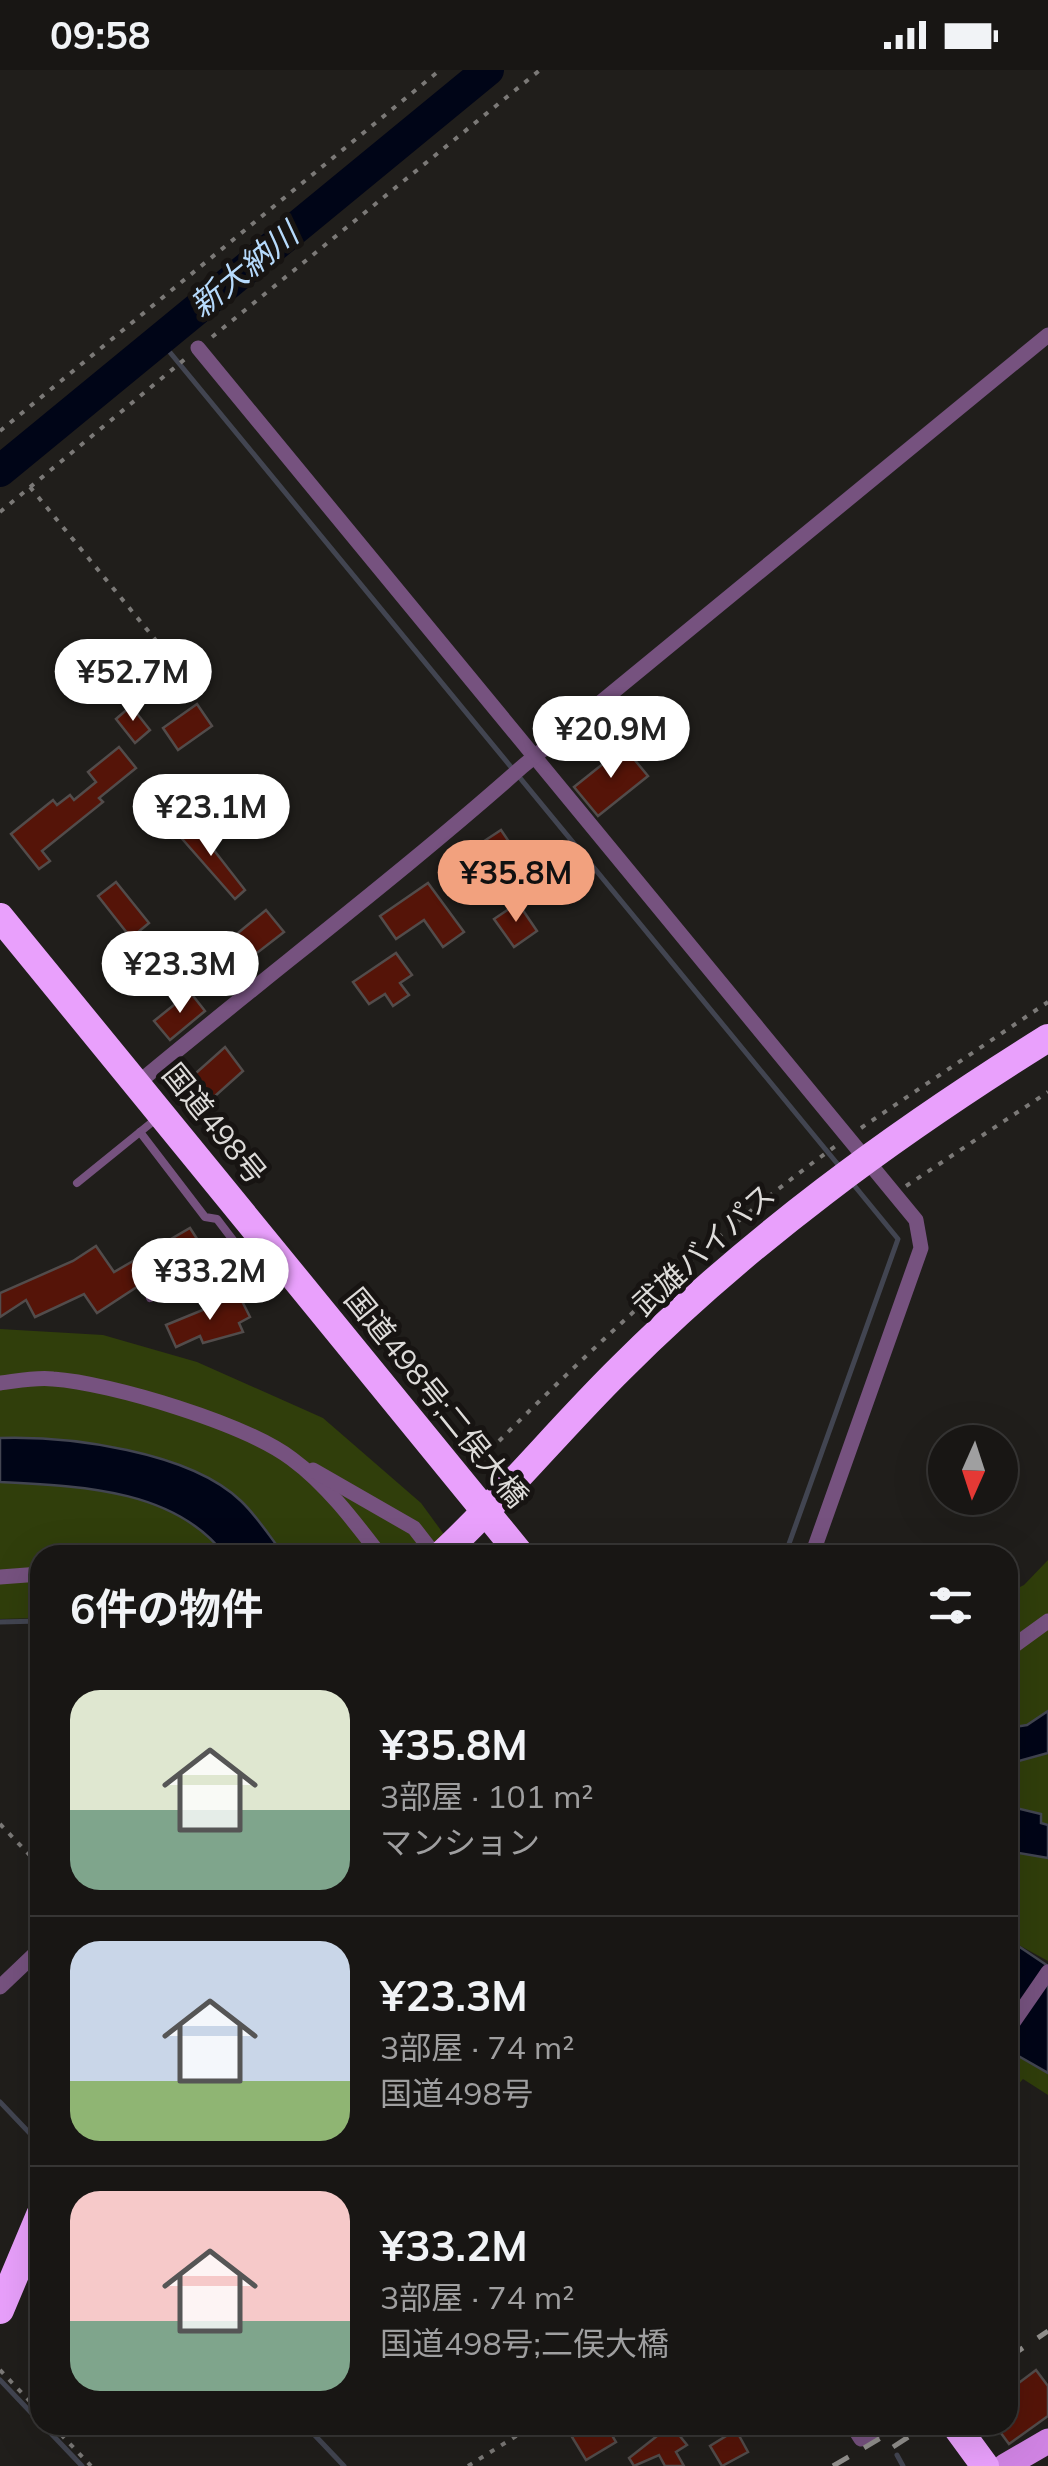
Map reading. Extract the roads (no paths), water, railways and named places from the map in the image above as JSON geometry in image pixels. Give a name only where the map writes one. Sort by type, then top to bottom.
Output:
[{"type":"highway","name":"国道498号","points":[[0,917],[262,1234]]},
{"type":"highway","name":"武雄バイパス","points":[[450,1545],[488,1513],[621,1368],[787,1216],[960,1093],[1048,1038]]},
{"type":"highway","name":"国道498号;二俣大橋","points":[[262,1234],[514,1545]]},
{"type":"highway","points":[[0,2310],[30,2239]]},
{"type":"highway","points":[[962,2435],[985,2466]]},
{"type":"main road","points":[[1014,2464],[1048,2441]]},
{"type":"street","points":[[138,1083],[319,932],[440,841],[504,783],[1048,335]]},
{"type":"street","points":[[194,351],[529,763],[916,1220],[920,1248],[816,1545]]},
{"type":"street","points":[[0,1383],[52,1378],[125,1391],[210,1420],[291,1458],[414,1528],[429,1545]]},
{"type":"street","points":[[291,1458],[346,1511],[372,1545]]},
{"type":"street","points":[[0,1577],[30,1575]]},
{"type":"street","points":[[1018,1643],[1048,1621]]},
{"type":"street","points":[[0,1987],[30,1958]]},
{"type":"street","points":[[1018,2016],[1048,1972]]},
{"type":"lane","points":[[77,1183],[163,1114]]},
{"type":"lane","points":[[140,1132],[205,1217],[218,1220],[233,1240],[194,1280],[150,1298]]},
{"type":"water","points":[[0,1438],[59,1440],[127,1450],[191,1470],[219,1484],[241,1501],[277,1545],[215,1545],[179,1516],[122,1495],[0,1482]]},
{"type":"water","points":[[1048,1711],[1048,1753],[1018,1761],[1018,1726]]},
{"type":"water","points":[[1018,1808],[1041,1814],[1041,1823],[1048,1825],[1048,1858],[1018,1853]]},
{"type":"water","points":[[1018,1946],[1048,1966],[1048,2073],[1018,2056]]},
{"type":"waterway","name":"新大納川","points":[[0,471],[488,70]]},
{"type":"waterway","points":[[159,339],[840,1167]]},
{"type":"waterway","points":[[789,1545],[898,1239],[853,1184]]},
{"type":"waterway","points":[[0,1622],[30,1621]]},
{"type":"waterway","points":[[0,2102],[30,2134]]},
{"type":"waterway","points":[[0,2380],[30,2412]]},
{"type":"waterway","points":[[53,2435],[82,2466]]},
{"type":"waterway","points":[[315,2435],[344,2466]]},
{"type":"waterway","points":[[897,2455],[903,2466]]},
{"type":"railway","points":[[1018,2351],[1048,2331]]},
{"type":"railway","points":[[833,2466],[886,2435]]},
{"type":"railway","points":[[893,2447],[912,2435]]}]
